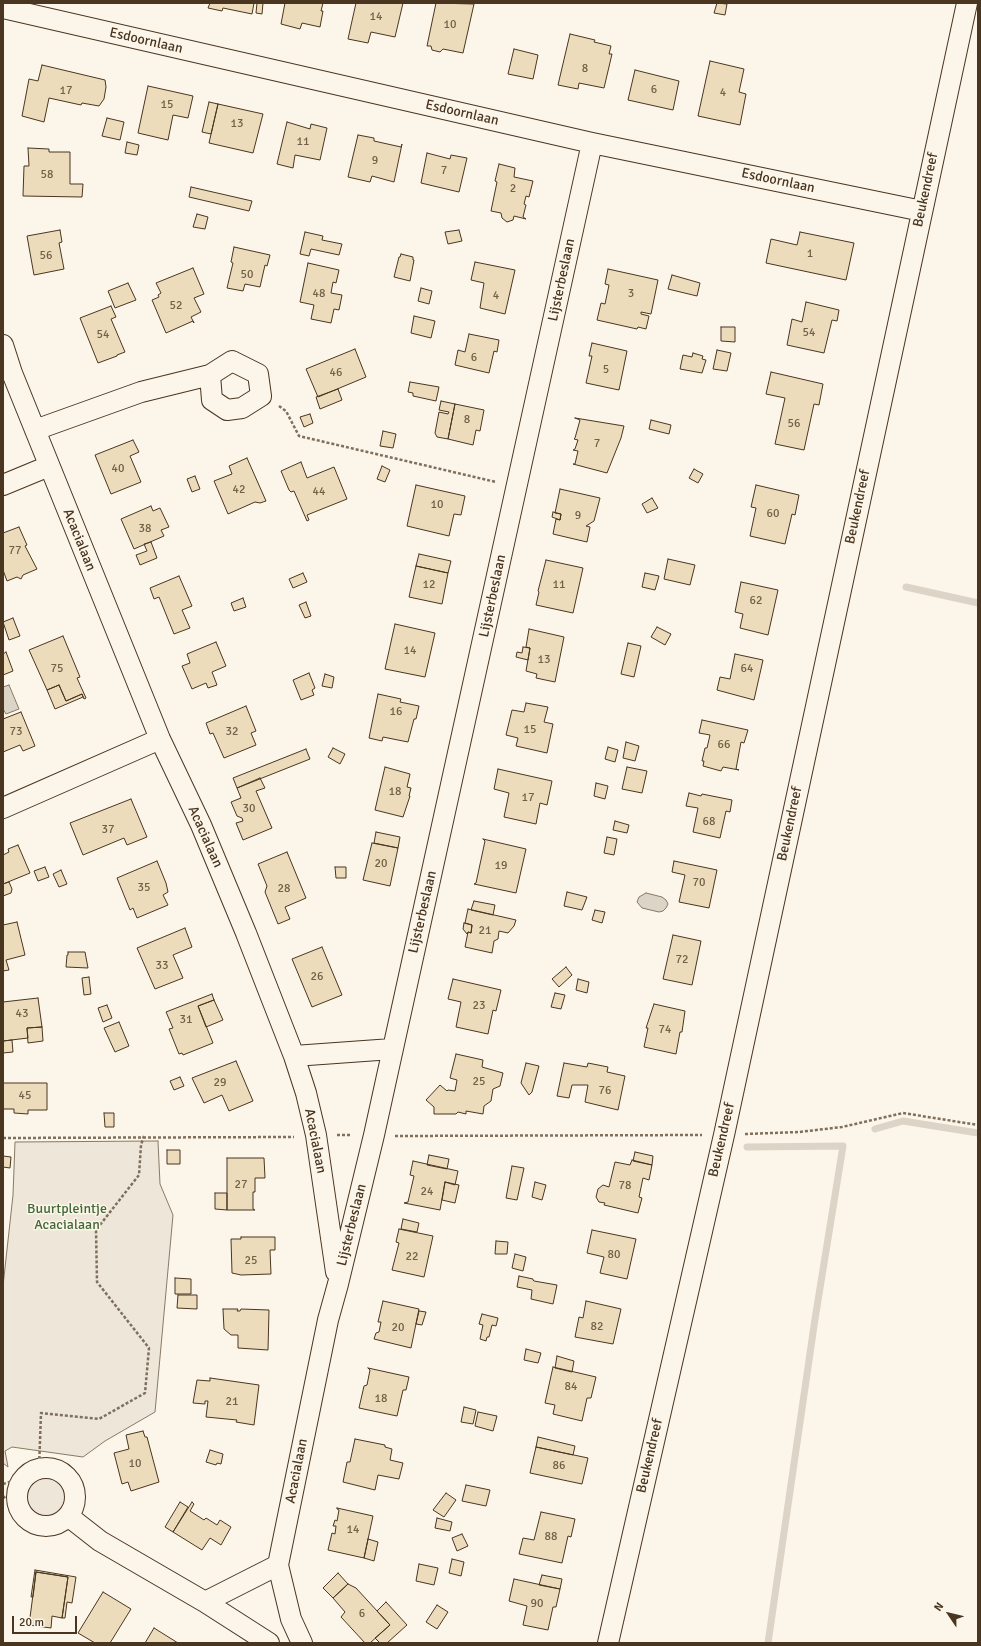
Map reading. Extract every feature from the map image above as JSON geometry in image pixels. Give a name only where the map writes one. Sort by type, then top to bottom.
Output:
[{"type":"street","name":"Beukendreef","points":[[608,1643],[724,1135],[967,3]]},
{"type":"street","name":"Esdoornlaan","points":[[3,8],[592,143],[922,211]]},
{"type":"street","name":"Lijsterbeslaan","points":[[338,1284],[374,1135],[592,143]]},
{"type":"street","name":"Acacialaan","points":[[3,345],[12,373],[49,466],[160,739],[201,825],[246,933],[294,1056],[306,1093],[316,1136],[338,1284],[318,1363],[278,1565],[291,1619],[302,1643]]},
{"type":"street","points":[[35,430],[142,392],[210,375],[232,361],[258,374],[261,396],[242,408],[227,410],[212,400],[210,375]]},
{"type":"street","points":[[3,485],[49,466]]},
{"type":"street","points":[[3,808],[160,739]]},
{"type":"street","points":[[294,1056],[392,1049]]},
{"type":"street","points":[[54,1469],[67,1477],[74,1490],[74,1505],[68,1516],[51,1526],[34,1524],[21,1513],[17,1501],[18,1489],[31,1473],[54,1469]]},
{"type":"street","points":[[68,1516],[100,1541],[205,1602],[269,1643]]},
{"type":"street","points":[[205,1602],[278,1565]]},
{"type":"path","points":[[261,396],[286,411],[300,436],[517,487]]},
{"type":"path","points":[[724,1135],[799,1132],[842,1127],[903,1113],[978,1125]]},
{"type":"path","points":[[3,1484],[31,1473],[41,1413],[100,1419],[145,1393],[149,1348],[97,1282],[96,1230],[139,1175],[141,1145],[144,1136]]},
{"type":"path","points":[[3,1496],[21,1513]]},
{"type":"green space","name":"Buurtpleintje Acacialaan","points":[[158,1141],[160,1184],[173,1215],[155,1412],[105,1441],[83,1457],[12,1447],[5,1451],[8,1467],[3,1463],[3,1286],[13,1195],[15,1142]]},
{"type":"green space","points":[[42,1478],[50,1478],[57,1481],[62,1486],[65,1497],[62,1508],[57,1513],[50,1516],[42,1516],[35,1513],[30,1508],[27,1501],[27,1493],[30,1486],[35,1481]]},
{"type":"shaded area","points":[[9,685],[19,709],[6,714],[3,709],[3,687]]},
{"type":"shaded area","points":[[646,893],[662,897],[666,900],[668,904],[666,908],[659,912],[642,908],[637,902],[639,897]]},
{"type":"building","points":[[210,3],[254,3],[252,14],[223,8],[222,11],[208,8]]},
{"type":"building","points":[[257,3],[263,3],[262,14],[256,13]]},
{"type":"building","points":[[285,3],[323,3],[320,27],[302,23],[300,29],[281,24]]},
{"type":"building","points":[[356,3],[403,3],[395,37],[371,32],[368,43],[348,39]]},
{"type":"building","points":[[436,3],[474,4],[463,53],[443,49],[440,52],[432,50],[431,46],[427,46]]},
{"type":"building","points":[[717,3],[727,4],[725,15],[714,13]]},
{"type":"building","points":[[570,34],[595,40],[594,42],[611,46],[609,54],[612,54],[604,88],[579,83],[578,89],[558,85]]},
{"type":"building","points":[[514,49],[538,55],[533,79],[508,74]]},
{"type":"building","points":[[710,61],[744,69],[739,92],[746,94],[740,125],[698,116]]},
{"type":"building","points":[[42,65],[105,80],[106,87],[104,99],[99,106],[82,103],[81,105],[49,98],[44,122],[22,116],[29,79],[38,81]]},
{"type":"building","points":[[635,70],[679,81],[673,110],[628,100]]},
{"type":"building","points":[[148,86],[193,96],[188,118],[173,115],[168,140],[138,133]]},
{"type":"building","points":[[209,102],[218,104],[211,134],[202,132]]},
{"type":"building","points":[[218,104],[263,114],[253,153],[209,143]]},
{"type":"building","points":[[107,118],[124,122],[120,140],[102,136]]},
{"type":"building","points":[[287,122],[310,129],[311,124],[327,128],[320,160],[295,155],[293,168],[277,164]]},
{"type":"building","points":[[358,135],[374,138],[374,141],[401,147],[402,144],[394,182],[372,176],[370,182],[348,177]]},
{"type":"building","points":[[127,142],[139,145],[137,155],[125,153]]},
{"type":"building","points":[[28,148],[49,149],[49,152],[70,152],[70,184],[83,184],[82,197],[23,196],[24,166],[29,166]]},
{"type":"building","points":[[427,153],[450,159],[451,155],[467,158],[459,192],[421,183]]},
{"type":"building","points":[[499,164],[515,168],[514,177],[533,181],[529,197],[526,196],[524,204],[526,205],[523,217],[526,219],[514,216],[513,220],[507,222],[502,218],[501,213],[491,211]]},
{"type":"building","points":[[191,187],[252,201],[249,211],[189,197]]},
{"type":"building","points":[[197,214],[208,217],[205,229],[193,227]]},
{"type":"building","points":[[60,230],[62,242],[59,243],[64,269],[34,275],[27,236]]},
{"type":"building","points":[[459,230],[462,241],[448,244],[445,232]]},
{"type":"building","points":[[305,232],[323,236],[322,240],[342,244],[339,255],[311,249],[309,256],[300,254]]},
{"type":"building","points":[[800,232],[854,243],[846,280],[766,263],[771,239],[797,245]]},
{"type":"building","points":[[234,247],[270,255],[267,266],[265,265],[260,287],[245,284],[243,291],[227,288],[233,263],[231,262]]},
{"type":"building","points":[[401,254],[413,257],[414,260],[410,281],[394,277]]},
{"type":"building","points":[[475,262],[515,270],[505,314],[480,308],[484,283],[471,280]]},
{"type":"building","points":[[308,263],[339,270],[336,283],[333,282],[331,293],[342,295],[339,310],[334,309],[331,323],[311,319],[314,305],[300,302]]},
{"type":"building","points":[[193,268],[204,294],[194,298],[201,312],[191,317],[193,321],[166,333],[152,300],[159,297],[158,295],[161,293],[156,283]]},
{"type":"building","points":[[608,269],[658,280],[651,314],[641,312],[641,314],[649,316],[646,329],[638,327],[637,329],[597,320],[601,303],[605,304],[609,285],[605,284]]},
{"type":"building","points":[[672,275],[700,283],[697,296],[668,289]]},
{"type":"building","points":[[128,283],[136,300],[115,308],[108,291]]},
{"type":"building","points":[[421,288],[432,291],[429,304],[418,301]]},
{"type":"building","points":[[806,302],[839,310],[837,321],[832,320],[824,353],[787,345],[792,319],[802,322]]},
{"type":"building","points":[[111,306],[116,317],[111,319],[125,352],[98,363],[80,318]]},
{"type":"building","points":[[414,316],[435,321],[431,338],[411,333]]},
{"type":"building","points":[[721,327],[735,327],[735,342],[721,341]]},
{"type":"building","points":[[469,334],[499,340],[497,352],[494,351],[489,373],[455,365],[458,350],[465,352]]},
{"type":"building","points":[[592,343],[627,351],[619,390],[586,383],[592,356],[589,356]]},
{"type":"building","points":[[355,349],[366,377],[318,397],[306,369]]},
{"type":"building","points":[[717,350],[731,353],[727,371],[713,369]]},
{"type":"building","points":[[693,353],[703,356],[702,359],[706,360],[702,373],[680,369],[683,355],[692,357]]},
{"type":"building","points":[[771,372],[823,384],[819,405],[814,404],[804,450],[775,444],[785,398],[766,394]]},
{"type":"building","points":[[410,382],[439,387],[436,401],[413,396],[413,393],[408,392]]},
{"type":"building","points":[[338,389],[342,400],[320,409],[316,397]]},
{"type":"building","points":[[441,401],[455,404],[448,439],[437,437],[435,433],[439,412],[448,414],[449,412],[439,410]]},
{"type":"building","points":[[455,404],[484,410],[480,431],[476,430],[473,445],[448,439]]},
{"type":"building","points":[[310,414],[313,423],[304,427],[300,417]]},
{"type":"building","points":[[575,418],[624,426],[621,438],[607,473],[573,464],[575,464],[578,451],[573,450],[575,449],[578,440],[574,439],[580,420]]},
{"type":"building","points":[[651,420],[671,425],[669,434],[649,429]]},
{"type":"building","points":[[383,431],[396,434],[393,448],[380,446]]},
{"type":"building","points":[[133,440],[139,452],[130,456],[141,482],[111,494],[95,455]]},
{"type":"building","points":[[247,458],[266,501],[260,503],[255,502],[228,514],[214,481],[232,474],[229,466]]},
{"type":"building","points":[[301,462],[307,478],[334,467],[347,499],[307,515],[309,520],[307,521],[294,491],[291,492],[289,490],[281,471]]},
{"type":"building","points":[[382,466],[390,470],[385,482],[377,479]]},
{"type":"building","points":[[694,469],[703,474],[698,483],[689,478]]},
{"type":"building","points":[[195,476],[200,489],[192,492],[187,479]]},
{"type":"building","points":[[416,485],[465,496],[461,515],[454,514],[449,536],[407,526]]},
{"type":"building","points":[[756,485],[799,495],[795,515],[792,514],[785,544],[750,536],[756,508],[751,507]]},
{"type":"building","points":[[560,489],[600,498],[594,521],[586,526],[590,527],[587,542],[553,534],[556,519],[560,520],[561,514],[555,513]]},
{"type":"building","points":[[652,498],[658,508],[647,513],[642,504]]},
{"type":"building","points":[[151,506],[153,511],[160,508],[169,527],[161,530],[164,536],[134,549],[121,519]]},
{"type":"building","points":[[553,512],[561,514],[560,520],[552,517]]},
{"type":"building","points":[[19,527],[27,545],[25,546],[37,569],[23,575],[21,579],[17,577],[7,581],[3,570],[3,533]]},
{"type":"building","points":[[151,542],[157,558],[140,565],[136,555],[147,551],[144,544]]},
{"type":"building","points":[[419,554],[451,561],[448,573],[416,566]]},
{"type":"building","points":[[668,559],[695,565],[690,585],[664,579]]},
{"type":"building","points":[[546,560],[583,568],[573,613],[536,605]]},
{"type":"building","points":[[416,566],[448,573],[442,604],[409,597]]},
{"type":"building","points":[[303,573],[307,582],[293,588],[289,579]]},
{"type":"building","points":[[645,573],[659,576],[655,590],[642,587]]},
{"type":"building","points":[[179,576],[192,606],[182,610],[190,628],[174,634],[159,597],[154,599],[150,588]]},
{"type":"building","points":[[741,582],[778,590],[768,635],[740,628],[743,614],[735,612]]},
{"type":"building","points":[[243,598],[246,607],[234,611],[231,603]]},
{"type":"building","points":[[306,602],[311,616],[305,618],[299,605]]},
{"type":"building","points":[[13,618],[20,636],[9,640],[3,622]]},
{"type":"building","points":[[395,624],[435,633],[425,677],[385,669]]},
{"type":"building","points":[[657,627],[671,634],[665,645],[651,637]]},
{"type":"building","points":[[529,629],[564,637],[555,682],[536,678],[537,674],[526,671],[530,648],[526,647]]},
{"type":"building","points":[[63,636],[80,677],[77,678],[86,698],[84,699],[82,694],[66,701],[59,685],[47,690],[29,650]]},
{"type":"building","points":[[216,642],[226,666],[212,672],[217,685],[208,688],[206,683],[192,689],[182,666],[190,663],[187,654]]},
{"type":"building","points":[[628,643],[641,646],[634,677],[621,674]]},
{"type":"building","points":[[523,647],[530,648],[528,660],[516,657],[517,652],[522,653]]},
{"type":"building","points":[[6,652],[13,671],[3,675],[3,654]]},
{"type":"building","points":[[735,654],[763,660],[754,700],[717,690],[720,677],[730,679]]},
{"type":"building","points":[[309,673],[315,688],[312,690],[314,695],[301,700],[293,680]]},
{"type":"building","points":[[325,674],[334,677],[332,688],[322,686]]},
{"type":"building","points":[[59,685],[66,701],[82,694],[83,697],[55,709],[47,690]]},
{"type":"building","points":[[378,694],[401,699],[400,702],[419,706],[408,742],[383,737],[382,741],[369,738]]},
{"type":"building","points":[[526,703],[548,707],[544,722],[553,724],[547,753],[516,746],[518,738],[506,735],[512,710],[524,712]]},
{"type":"building","points":[[246,706],[256,731],[251,733],[256,745],[224,758],[213,733],[210,734],[206,723]]},
{"type":"building","points":[[21,712],[35,746],[23,751],[20,745],[3,752],[3,719]]},
{"type":"building","points":[[702,720],[748,730],[744,743],[741,742],[736,769],[739,770],[723,767],[721,771],[703,766],[704,761],[702,761],[710,735],[699,733]]},
{"type":"building","points":[[626,742],[639,746],[635,761],[623,758]]},
{"type":"building","points":[[608,747],[618,750],[615,762],[605,759]]},
{"type":"building","points":[[333,748],[345,754],[340,764],[328,757]]},
{"type":"building","points":[[306,749],[310,759],[237,788],[233,778]]},
{"type":"building","points":[[385,767],[410,774],[407,787],[411,788],[410,796],[403,817],[375,810]]},
{"type":"building","points":[[627,767],[647,771],[642,793],[622,789]]},
{"type":"building","points":[[498,769],[552,781],[547,805],[540,803],[536,824],[504,817],[509,793],[494,789]]},
{"type":"building","points":[[260,778],[265,788],[256,791],[272,828],[243,840],[236,823],[243,821],[242,818],[237,816],[231,802],[241,798],[237,788]]},
{"type":"building","points":[[596,783],[608,786],[605,799],[594,796]]},
{"type":"building","points":[[689,793],[732,800],[730,812],[726,811],[720,838],[693,832],[698,808],[686,806]]},
{"type":"building","points":[[131,799],[147,837],[127,845],[124,838],[83,855],[70,823]]},
{"type":"building","points":[[615,821],[629,825],[627,833],[613,830]]},
{"type":"building","points":[[376,832],[400,837],[398,848],[374,843]]},
{"type":"building","points":[[607,837],[617,839],[614,855],[604,853]]},
{"type":"building","points":[[483,839],[526,849],[516,893],[474,884],[476,883],[485,841]]},
{"type":"building","points":[[372,843],[398,848],[390,886],[363,880]]},
{"type":"building","points":[[18,845],[30,873],[3,884],[3,855],[9,852],[8,849]]},
{"type":"building","points":[[287,852],[306,898],[285,907],[290,919],[278,924],[265,892],[267,886],[258,864]]},
{"type":"building","points":[[157,861],[166,883],[168,892],[163,895],[168,905],[137,918],[133,908],[130,910],[117,878]]},
{"type":"building","points":[[674,861],[717,870],[709,908],[679,902],[685,875],[672,872]]},
{"type":"building","points":[[45,867],[49,877],[38,881],[34,871]]},
{"type":"building","points":[[335,867],[346,867],[346,878],[336,878]]},
{"type":"building","points":[[61,870],[67,884],[59,887],[53,874]]},
{"type":"building","points":[[9,882],[12,889],[11,893],[3,896],[3,884]]},
{"type":"building","points":[[567,892],[587,897],[582,910],[564,906]]},
{"type":"building","points":[[474,901],[495,905],[493,915],[471,910]]},
{"type":"building","points":[[468,909],[516,920],[514,926],[508,933],[499,931],[498,939],[494,941],[492,953],[465,947],[468,932],[471,933],[472,925],[465,923]]},
{"type":"building","points":[[595,910],[605,912],[602,923],[592,920]]},
{"type":"building","points":[[17,922],[25,955],[6,960],[9,970],[3,971],[3,925]]},
{"type":"building","points":[[464,923],[472,925],[471,933],[468,932],[467,934],[463,929]]},
{"type":"building","points":[[185,928],[192,947],[173,955],[183,978],[155,989],[137,948]]},
{"type":"building","points":[[673,935],[701,941],[692,985],[663,979]]},
{"type":"building","points":[[322,947],[342,995],[312,1007],[292,959]]},
{"type":"building","points":[[68,952],[85,952],[88,968],[66,967]]},
{"type":"building","points":[[566,967],[572,975],[559,987],[552,979]]},
{"type":"building","points":[[89,977],[91,994],[84,995],[82,978]]},
{"type":"building","points":[[453,979],[501,990],[496,1011],[493,1010],[488,1034],[456,1027],[461,1002],[448,999]]},
{"type":"building","points":[[578,979],[589,982],[587,993],[576,990]]},
{"type":"building","points":[[555,993],[565,995],[561,1009],[551,1007]]},
{"type":"building","points":[[212,994],[214,1000],[198,1006],[213,1043],[183,1055],[182,1053],[179,1054],[169,1029],[173,1028],[166,1012]]},
{"type":"building","points":[[38,998],[42,1027],[27,1028],[28,1038],[3,1041],[3,1002]]},
{"type":"building","points":[[214,1000],[223,1020],[206,1027],[198,1006]]},
{"type":"building","points":[[654,1004],[685,1011],[682,1032],[680,1032],[676,1054],[644,1047],[648,1028],[646,1028]]},
{"type":"building","points":[[107,1005],[112,1018],[103,1022],[98,1008]]},
{"type":"building","points":[[119,1022],[129,1046],[115,1052],[104,1028]]},
{"type":"building","points":[[42,1027],[43,1041],[28,1043],[27,1028]]},
{"type":"building","points":[[12,1040],[13,1052],[3,1053],[3,1041]]},
{"type":"building","points":[[456,1054],[483,1060],[482,1067],[503,1073],[500,1086],[493,1089],[491,1101],[484,1106],[483,1114],[466,1111],[466,1114],[458,1112],[456,1114],[434,1114],[434,1107],[426,1100],[440,1085],[447,1091],[455,1091],[457,1080],[450,1078]]},
{"type":"building","points":[[236,1061],[253,1101],[229,1111],[222,1095],[204,1103],[192,1078]]},
{"type":"building","points":[[526,1063],[539,1066],[532,1092],[529,1095],[521,1083]]},
{"type":"building","points":[[564,1063],[587,1067],[588,1063],[608,1067],[607,1072],[625,1076],[618,1110],[585,1102],[588,1085],[572,1085],[569,1098],[557,1096]]},
{"type":"building","points":[[180,1077],[184,1086],[174,1090],[170,1081]]},
{"type":"building","points":[[3,1083],[47,1083],[47,1110],[28,1110],[28,1114],[14,1113],[14,1109],[3,1109]]},
{"type":"building","points":[[104,1113],[114,1113],[114,1127],[105,1127]]},
{"type":"building","points":[[167,1150],[180,1150],[180,1164],[167,1164]]},
{"type":"building","points":[[635,1152],[653,1156],[652,1165],[633,1161]]},
{"type":"building","points":[[429,1155],[449,1159],[447,1169],[427,1165]]},
{"type":"building","points":[[3,1156],[11,1157],[10,1168],[3,1167]]},
{"type":"building","points":[[227,1158],[264,1158],[265,1178],[255,1178],[253,1209],[255,1210],[227,1210]]},
{"type":"building","points":[[632,1160],[652,1165],[649,1180],[643,1178],[639,1197],[642,1198],[638,1213],[604,1205],[605,1203],[599,1202],[596,1197],[598,1189],[603,1185],[609,1187],[615,1162],[630,1165]]},
{"type":"building","points":[[413,1161],[458,1171],[455,1185],[445,1182],[440,1210],[404,1203],[408,1202],[414,1176],[410,1175]]},
{"type":"building","points":[[512,1166],[524,1168],[517,1200],[506,1198]]},
{"type":"building","points":[[445,1182],[459,1185],[455,1203],[442,1200]]},
{"type":"building","points":[[535,1182],[546,1185],[542,1200],[532,1197]]},
{"type":"building","points":[[215,1193],[227,1193],[227,1210],[215,1209]]},
{"type":"building","points":[[403,1219],[419,1223],[417,1232],[401,1229]]},
{"type":"building","points":[[399,1229],[433,1236],[424,1277],[392,1270],[399,1243],[396,1242]]},
{"type":"building","points":[[592,1230],[636,1239],[627,1279],[600,1273],[604,1257],[587,1253]]},
{"type":"building","points":[[241,1237],[275,1237],[275,1250],[270,1250],[271,1274],[241,1275],[232,1273],[231,1239],[241,1239]]},
{"type":"building","points":[[496,1241],[508,1242],[507,1254],[495,1254]]},
{"type":"building","points":[[515,1254],[526,1257],[523,1271],[512,1268]]},
{"type":"building","points":[[519,1276],[533,1279],[534,1281],[557,1285],[553,1304],[531,1299],[532,1290],[517,1287]]},
{"type":"building","points":[[175,1278],[191,1279],[191,1294],[175,1294]]},
{"type":"building","points":[[178,1295],[197,1295],[197,1309],[177,1308]]},
{"type":"building","points":[[383,1301],[419,1309],[411,1348],[374,1339],[376,1333],[379,1332],[381,1322],[378,1322]]},
{"type":"building","points":[[586,1301],[621,1309],[613,1344],[575,1337],[579,1317],[583,1318]]},
{"type":"building","points":[[223,1309],[238,1309],[237,1311],[240,1311],[241,1309],[269,1310],[268,1350],[238,1348],[238,1335],[231,1335],[224,1329]]},
{"type":"building","points":[[419,1311],[426,1312],[422,1325],[416,1324]]},
{"type":"building","points":[[482,1314],[498,1318],[496,1326],[492,1325],[489,1337],[487,1337],[486,1341],[480,1339],[483,1325],[479,1324]]},
{"type":"building","points":[[526,1349],[541,1353],[538,1363],[524,1360]]},
{"type":"building","points":[[557,1356],[574,1361],[572,1372],[555,1368]]},
{"type":"building","points":[[553,1367],[596,1377],[591,1398],[587,1398],[582,1421],[553,1414],[555,1405],[545,1403]]},
{"type":"building","points":[[368,1368],[409,1377],[406,1390],[403,1390],[397,1416],[359,1408],[364,1386],[367,1385],[370,1370]]},
{"type":"building","points":[[210,1378],[259,1385],[254,1425],[236,1422],[237,1420],[206,1417],[208,1401],[205,1401],[205,1404],[193,1403],[197,1380],[210,1381]]},
{"type":"building","points":[[464,1407],[476,1410],[473,1424],[461,1422]]},
{"type":"building","points":[[478,1412],[497,1416],[493,1431],[475,1426]]},
{"type":"building","points":[[143,1431],[145,1437],[147,1437],[159,1482],[131,1491],[128,1482],[122,1484],[114,1453],[129,1449],[126,1435]]},
{"type":"building","points":[[538,1437],[575,1446],[573,1455],[536,1447]]},
{"type":"building","points":[[355,1439],[385,1445],[385,1447],[392,1449],[390,1460],[403,1463],[399,1479],[378,1475],[375,1490],[343,1482],[347,1462],[350,1462]]},
{"type":"building","points":[[536,1447],[588,1458],[582,1484],[530,1473]]},
{"type":"building","points":[[210,1450],[223,1454],[221,1464],[217,1463],[216,1465],[206,1462]]},
{"type":"building","points":[[466,1485],[490,1490],[486,1506],[462,1501]]},
{"type":"building","points":[[446,1493],[456,1500],[444,1517],[433,1510]]},
{"type":"building","points":[[180,1502],[188,1507],[173,1532],[165,1527]]},
{"type":"building","points":[[192,1502],[194,1504],[190,1511],[204,1520],[206,1518],[217,1525],[220,1520],[231,1527],[221,1545],[210,1538],[202,1550],[173,1532]]},
{"type":"building","points":[[337,1508],[373,1516],[364,1558],[328,1550],[332,1533],[335,1534],[336,1526],[333,1526],[335,1520],[337,1521],[339,1510]]},
{"type":"building","points":[[541,1512],[575,1519],[571,1537],[568,1536],[562,1563],[519,1554],[523,1538],[534,1540]]},
{"type":"building","points":[[437,1518],[452,1522],[450,1531],[435,1528]]},
{"type":"building","points":[[462,1534],[468,1546],[457,1551],[452,1538]]},
{"type":"building","points":[[368,1539],[378,1542],[374,1561],[364,1558]]},
{"type":"building","points":[[452,1559],[464,1562],[461,1576],[449,1573]]},
{"type":"building","points":[[419,1564],[438,1568],[434,1585],[416,1581]]},
{"type":"building","points":[[35,1570],[76,1577],[72,1603],[67,1602],[65,1618],[62,1618],[68,1577],[36,1572],[33,1597],[31,1597]]},
{"type":"building","points":[[36,1572],[68,1577],[62,1618],[52,1616],[51,1628],[29,1625]]},
{"type":"building","points":[[338,1573],[348,1584],[333,1598],[323,1588]]},
{"type":"building","points":[[542,1575],[562,1579],[560,1589],[539,1585]]},
{"type":"building","points":[[514,1579],[560,1589],[556,1607],[553,1607],[548,1630],[523,1625],[527,1606],[509,1601]]},
{"type":"building","points":[[348,1584],[356,1588],[390,1625],[370,1643],[365,1643],[341,1617],[345,1612],[333,1598]]},
{"type":"building","points":[[103,1592],[131,1609],[110,1643],[95,1643],[78,1633]]},
{"type":"building","points":[[386,1602],[407,1625],[387,1643],[380,1643],[375,1638],[390,1625],[377,1611]]},
{"type":"building","points":[[437,1605],[448,1612],[437,1629],[426,1622]]},
{"type":"building","points":[[154,1628],[178,1643],[145,1643]]},
{"type":"waterway","points":[[906,587],[978,603]]},
{"type":"waterway","points":[[875,1129],[903,1121],[978,1133]]},
{"type":"waterway","points":[[747,1147],[843,1146],[815,1319],[768,1643]]}]
